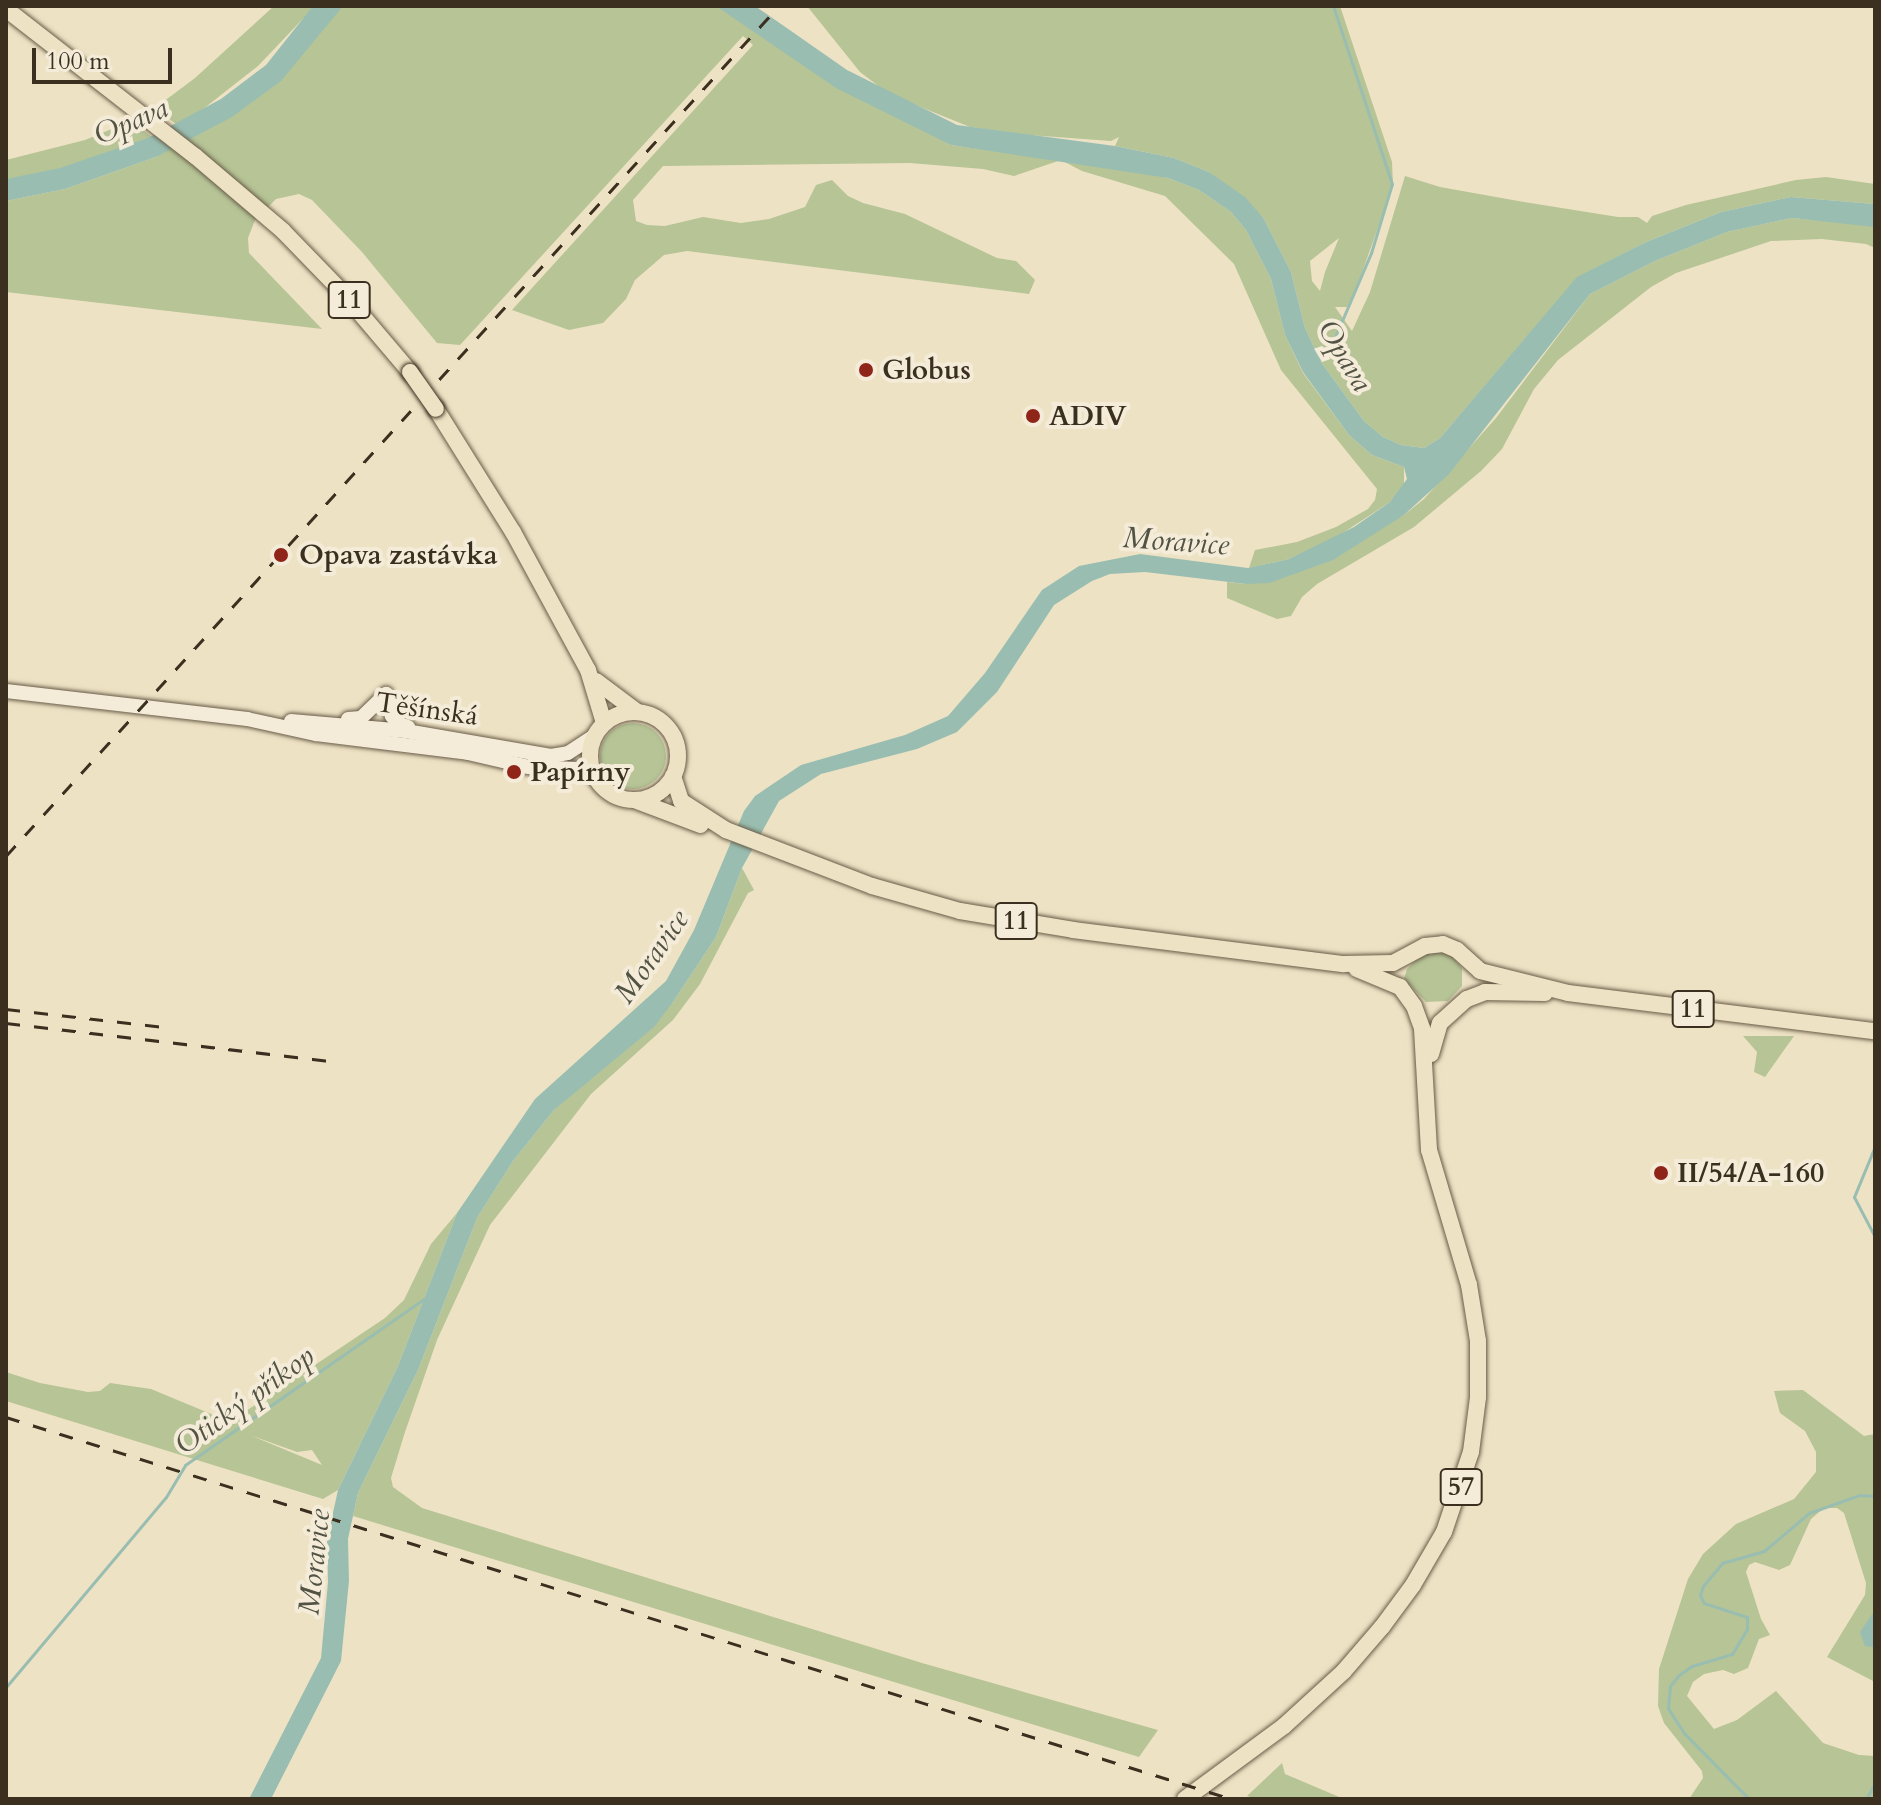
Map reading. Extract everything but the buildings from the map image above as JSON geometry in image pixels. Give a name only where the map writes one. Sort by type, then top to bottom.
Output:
[{"type":"main road","name":"11","points":[[6,9],[195,156],[283,231],[343,293],[410,372],[488,489],[588,670],[601,688],[636,711]]},
{"type":"main road","name":"11","points":[[588,670],[599,729]]},
{"type":"main road","name":"Těšínská","points":[[599,729],[621,713],[636,711]]},
{"type":"main road","points":[[636,711],[654,716],[671,732],[678,750],[673,776],[658,793],[636,800]]},
{"type":"main road","points":[[594,776],[589,757],[599,729]]},
{"type":"main road","name":"Těšínská","points":[[594,776],[614,796],[636,800]]},
{"type":"main road","name":"11","points":[[673,776],[681,801],[726,830],[872,886],[960,911],[1073,930],[1344,964],[1386,964],[1425,946],[1443,944],[1457,950],[1466,961],[1486,974],[1568,993],[1875,1031]]},
{"type":"main road","name":"11","points":[[636,800],[708,828],[726,830]]},
{"type":"main road","points":[[1406,997],[1399,972],[1411,955]]},
{"type":"main road","points":[[1457,1006],[1470,978],[1466,961]]},
{"type":"main road","name":"11","points":[[1344,964],[1390,980],[1406,997],[1431,1012],[1457,1006],[1485,992],[1568,993]]},
{"type":"main road","name":"57","points":[[1185,1799],[1284,1726],[1364,1648],[1413,1585],[1454,1506],[1475,1424],[1478,1341],[1469,1285],[1429,1150],[1423,1033],[1406,997]]},
{"type":"main road","name":"57","points":[[1424,1091],[1434,1036],[1442,1019],[1457,1006]]},
{"type":"street","name":"Těšínská","points":[[6,691],[247,719],[406,731],[559,755],[576,749],[599,729]]},
{"type":"street","points":[[276,720],[297,717],[354,720],[368,713],[386,694],[392,716],[403,726],[503,742],[515,749]]},
{"type":"street","name":"Těšínská","points":[[247,719],[316,734],[468,753],[529,767],[578,769],[594,776]]},
{"type":"green space","points":[[274,6],[315,6],[258,66],[198,113],[176,124],[155,108],[195,78]]},
{"type":"green space","points":[[343,6],[716,6],[951,145],[1061,160],[1014,176],[983,169],[910,163],[663,166],[633,200],[636,221],[665,226],[703,217],[741,223],[769,219],[805,207],[816,185],[832,180],[848,196],[863,203],[905,214],[997,258],[1016,261],[1035,280],[1029,294],[687,251],[664,255],[635,280],[626,299],[603,323],[569,330],[512,310],[753,45],[743,36],[460,345],[437,343],[362,252],[312,200],[299,194],[276,199],[255,220],[248,238],[249,253],[322,329],[6,292],[6,201],[65,189],[156,157]]},
{"type":"green space","points":[[807,6],[1340,6],[1392,162],[1393,185],[1358,284],[1347,307],[1335,307],[1352,331],[1370,292],[1405,176],[1440,187],[1524,202],[1618,217],[1638,217],[1647,223],[1652,216],[1686,205],[1796,180],[1826,177],[1875,184],[1875,204],[1791,197],[1721,212],[1646,242],[1577,278],[1440,438],[1424,448],[1401,445],[1383,437],[1364,421],[1321,362],[1305,328],[1291,272],[1264,219],[1209,172],[1174,158],[1115,146],[1119,137],[1111,141],[970,127],[885,91],[860,72]],"holes":[[[1339,238],[1320,291],[1312,281],[1310,261]]]},
{"type":"green space","points":[[131,121],[153,138],[72,166],[6,180],[6,160],[85,140]]},
{"type":"green space","points":[[1061,160],[1168,178],[1199,190],[1231,212],[1246,230],[1271,279],[1285,335],[1303,373],[1349,435],[1372,455],[1404,467],[1404,486],[1390,502],[1329,542],[1289,559],[1249,568],[1255,550],[1297,542],[1336,527],[1368,509],[1375,500],[1377,489],[1281,370],[1234,264],[1165,196],[1082,171]]},
{"type":"green space","points":[[1792,218],[1871,225],[1875,227],[1875,248],[1866,244],[1822,239],[1771,241],[1676,273],[1651,287],[1558,360],[1534,389],[1502,449],[1481,471],[1414,527],[1317,584],[1302,597],[1291,616],[1277,619],[1227,598],[1227,582],[1246,584],[1404,515],[1424,499],[1496,418],[1590,294],[1655,261],[1727,232]]},
{"type":"green space","points":[[626,723],[640,723],[652,728],[661,737],[666,756],[664,769],[657,780],[640,789],[626,789],[614,784],[605,775],[600,763],[600,749],[605,737],[614,728]]},
{"type":"green space","points":[[742,868],[754,890],[748,893],[700,984],[673,1020],[591,1094],[490,1225],[437,1340],[391,1478],[393,1487],[422,1508],[922,1663],[1158,1730],[1139,1757],[353,1516],[358,1493],[418,1370],[477,1218],[513,1161],[554,1110],[673,1002],[716,937]]},
{"type":"green space","points":[[1448,952],[1462,968],[1462,986],[1448,1001],[1426,1002],[1404,979],[1407,969],[1422,954]]},
{"type":"green space","points":[[1743,1036],[1794,1036],[1765,1077],[1754,1072],[1757,1052]]},
{"type":"green space","points":[[457,1213],[398,1366],[338,1490],[323,1499],[6,1401],[6,1372],[40,1383],[88,1392],[100,1391],[110,1383],[151,1389],[216,1416],[237,1417],[385,1318],[404,1300],[431,1244]],"holes":[[[250,1435],[297,1452],[312,1450],[322,1465]]]},
{"type":"green space","points":[[1803,1390],[1864,1436],[1875,1434],[1875,1682],[1827,1657],[1865,1595],[1866,1583],[1844,1513],[1837,1508],[1824,1508],[1811,1519],[1790,1565],[1779,1570],[1755,1562],[1749,1565],[1746,1572],[1761,1619],[1770,1635],[1759,1639],[1748,1668],[1734,1674],[1723,1670],[1704,1674],[1693,1682],[1687,1696],[1714,1729],[1737,1720],[1776,1691],[1823,1743],[1859,1755],[1875,1756],[1875,1799],[1689,1799],[1703,1778],[1702,1771],[1664,1723],[1658,1706],[1659,1669],[1688,1579],[1703,1554],[1736,1524],[1794,1499],[1816,1472],[1816,1452],[1805,1431],[1780,1413],[1774,1391]]},
{"type":"green space","points":[[1282,1763],[1285,1774],[1344,1799],[1257,1799],[1247,1796]]},
{"type":"water","points":[[313,6],[343,6],[281,81],[232,117],[156,157],[65,189],[6,201],[6,179],[60,168],[148,138],[221,99],[266,65]]},
{"type":"water","points":[[716,6],[755,6],[847,70],[957,125],[1115,146],[1174,158],[1209,172],[1245,197],[1264,219],[1291,272],[1305,328],[1321,362],[1364,421],[1383,437],[1401,445],[1424,448],[1440,438],[1577,277],[1646,242],[1721,212],[1791,197],[1875,204],[1875,227],[1792,218],[1727,232],[1655,261],[1590,294],[1449,474],[1404,515],[1333,560],[1269,583],[1246,584],[1145,572],[1110,574],[1092,581],[1054,605],[997,692],[957,732],[917,749],[821,774],[779,801],[742,868],[716,937],[673,1002],[654,1027],[554,1110],[513,1161],[477,1218],[418,1370],[358,1493],[348,1539],[349,1581],[341,1661],[271,1799],[249,1799],[321,1658],[328,1582],[327,1540],[338,1490],[398,1366],[457,1213],[535,1099],[666,981],[694,930],[744,811],[755,796],[801,765],[905,735],[948,716],[985,673],[1042,590],[1079,566],[1140,554],[1248,568],[1289,559],[1354,527],[1390,502],[1407,479],[1404,467],[1372,455],[1349,435],[1303,372],[1285,335],[1271,279],[1246,230],[1231,212],[1199,190],[1168,178],[951,145],[836,88]]},
{"type":"water","points":[[1875,1610],[1875,1647],[1865,1646],[1860,1632]]},
{"type":"waterway","name":"Opava","points":[[1318,360],[1332,344],[1371,253],[1392,184],[1333,6]]},
{"type":"waterway","points":[[1875,1146],[1854,1197],[1875,1237]]},
{"type":"waterway","name":"Otický příkop","points":[[6,1687],[166,1497],[185,1465],[427,1297]]},
{"type":"waterway","points":[[1749,1799],[1684,1733],[1668,1708],[1670,1686],[1679,1675],[1692,1666],[1732,1654],[1747,1629],[1747,1617],[1704,1603],[1700,1595],[1703,1586],[1722,1563],[1764,1551],[1809,1513],[1859,1495],[1875,1496]]},
{"type":"waterway","points":[[1866,1799],[1875,1783]]},
{"type":"railway","points":[[6,856],[779,6]]},
{"type":"railway","points":[[6,1009],[173,1028]]},
{"type":"railway","points":[[6,1023],[330,1061]]},
{"type":"railway","points":[[6,1417],[1232,1799]]},
{"type":"place","name":"Globus","points":[[866,370]]},
{"type":"place","name":"ADIV","points":[[1033,416]]},
{"type":"place","name":"Opava zastávka","points":[[281,555]]},
{"type":"place","name":"Papírny","points":[[514,772]]},
{"type":"place","name":"II/54/A-160","points":[[1661,1173]]},
{"type":"water label","name":"Moravice","points":[[1176,542]]},
{"type":"water label","name":"Moravice","points":[[652,957]]},
{"type":"water label","name":"Moravice","points":[[315,1562]]}]
